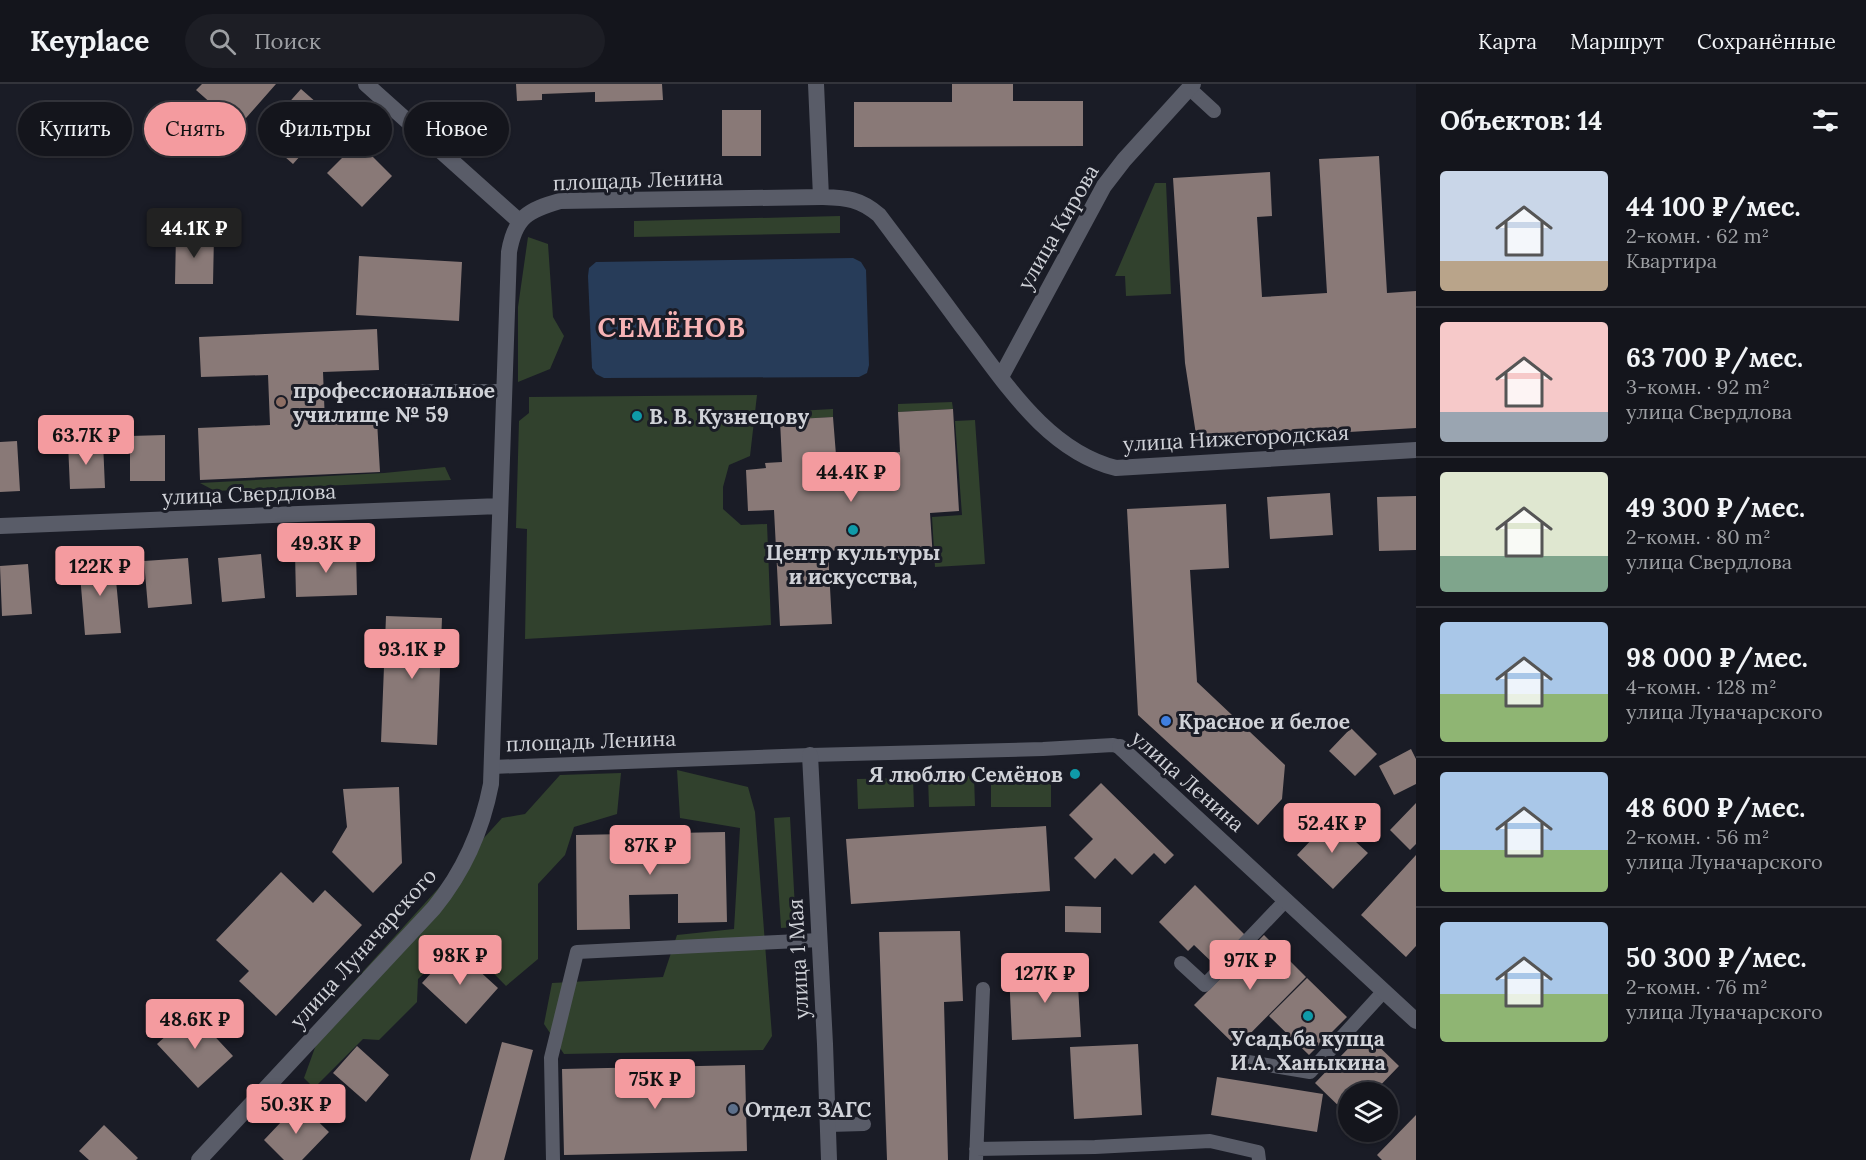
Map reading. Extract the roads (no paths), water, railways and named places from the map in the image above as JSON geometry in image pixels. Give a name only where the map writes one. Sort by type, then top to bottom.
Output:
[{"type":"street","points":[[366,84],[519,220]]},
{"type":"street","points":[[816,84],[821,197]]},
{"type":"street","name":"улица Кирова","points":[[1001,377],[1104,186],[1124,160],[1191,86]]},
{"type":"street","name":"площадь Ленина","points":[[492,767],[508,252],[519,220],[537,208],[560,201],[821,197],[856,200],[879,215],[1014,394]]},
{"type":"street","name":"улица Нижегородская","points":[[1014,394],[1056,437],[1079,454],[1098,464],[1116,468],[1416,450]]},
{"type":"street","name":"улица Свердлова","points":[[0,526],[500,506]]},
{"type":"street","name":"улица Ленина","points":[[1120,747],[1416,1021]]},
{"type":"street","name":"улица 1 Мая","points":[[810,755],[829,1160]]},
{"type":"street","name":"улица Луначарского","points":[[199,1160],[445,893],[466,859],[480,827],[491,784],[492,767]]},
{"type":"lane","points":[[1191,86],[1214,111]]},
{"type":"lane","points":[[408,391],[504,391]]},
{"type":"lane","name":"улица Ленина","points":[[1043,749],[1113,745],[1120,747]]},
{"type":"lane","name":"площадь Ленина","points":[[492,767],[1043,749]]},
{"type":"lane","points":[[1181,963],[1205,985],[1286,900]]},
{"type":"lane","points":[[553,1160],[551,1058],[577,952],[820,940]]},
{"type":"lane","points":[[983,989],[976,1155],[1210,1141],[1258,1152],[1259,1160]]},
{"type":"lane","points":[[1242,1061],[1310,1072],[1384,991]]},
{"type":"lane","points":[[829,1125],[864,1124]]},
{"type":"water","points":[[853,258],[861,262],[866,270],[869,365],[867,373],[859,377],[604,378],[596,374],[592,368],[588,276],[589,268],[596,262]]},
{"type":"place","name":"профессиональное училище № 59","points":[[281,402]]},
{"type":"place","name":"В. В. Кузнецову","points":[[637,416]]},
{"type":"place","name":"Центр культуры и искусства,","points":[[853,530]]},
{"type":"place","name":"Красное и белое","points":[[1166,721]]},
{"type":"place","name":"Я люблю Семёнов","points":[[1075,774]]},
{"type":"place","name":"Усадьба купца И.А. Ханыкина","points":[[1308,1016]]},
{"type":"place","name":"Отдел ЗАГС","points":[[733,1109]]},
{"type":"district","name":"СЕМЁНОВ","points":[[672,327]]}]
